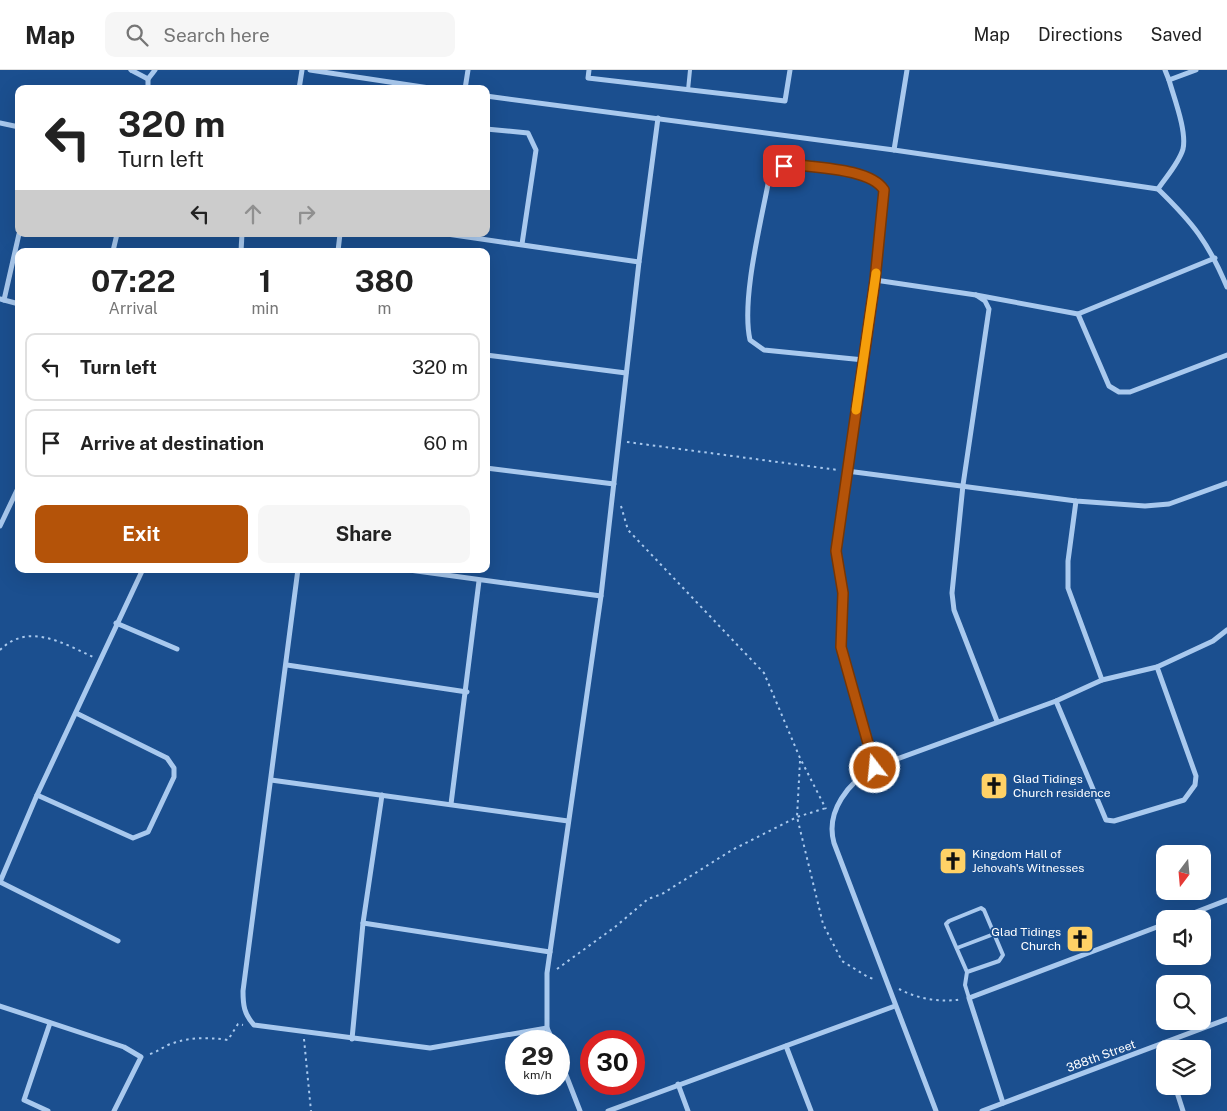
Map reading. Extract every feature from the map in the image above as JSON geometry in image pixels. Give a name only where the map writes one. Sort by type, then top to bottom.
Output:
[{"type":"street","points":[[131,70],[148,79]]},
{"type":"street","points":[[148,85],[148,79],[155,70]]},
{"type":"street","points":[[300,85],[302,70]]},
{"type":"street","points":[[310,70],[409,85]]},
{"type":"street","points":[[466,85],[468,70]]},
{"type":"street","points":[[589,70],[588,78],[785,101],[790,70]]},
{"type":"street","points":[[894,150],[906,70]]},
{"type":"street","points":[[1158,189],[1180,156],[1184,144],[1182,130],[1165,70]]},
{"type":"street","points":[[1169,80],[1196,70]]},
{"type":"street","points":[[490,97],[894,150],[1158,189],[1198,232],[1215,258],[1227,287]]},
{"type":"street","points":[[298,573],[243,990],[243,1008],[254,1025],[352,1039],[435,1048],[547,1028],[547,973],[601,596],[639,262],[658,118]]},
{"type":"street","points":[[0,123],[15,126]]},
{"type":"street","points":[[490,129],[528,133],[536,150],[522,244]]},
{"type":"street","points":[[864,360],[764,350],[750,340],[746,326],[750,290],[768,179],[774,172],[790,164],[864,175],[880,184],[884,190],[875,280],[864,360],[836,551],[843,593],[841,647],[875,768]]},
{"type":"street","points":[[470,237],[639,262]]},
{"type":"street","points":[[15,252],[2,299],[15,303]]},
{"type":"street","points":[[875,280],[976,295],[1078,314],[1215,258]]},
{"type":"street","points":[[976,295],[989,309],[963,484],[952,593],[953,602],[997,721]]},
{"type":"street","points":[[1078,314],[1109,386],[1119,392],[1130,392],[1227,355]]},
{"type":"street","points":[[490,356],[626,373]]},
{"type":"street","points":[[490,468],[614,484]]},
{"type":"street","points":[[847,471],[963,484],[1076,501],[1145,506],[1169,504],[1227,483]]},
{"type":"street","points":[[0,526],[15,494]]},
{"type":"street","points":[[1076,501],[1068,561],[1068,588],[1102,680]]},
{"type":"street","points":[[118,941],[0,882],[116,623],[141,573]]},
{"type":"street","points":[[433,573],[479,581],[601,596]]},
{"type":"street","points":[[451,804],[467,692],[479,581]]},
{"type":"street","points":[[116,623],[177,649]]},
{"type":"street","points":[[936,1111],[834,843],[831,823],[834,814],[859,776],[875,768],[997,721],[1056,701],[1102,680],[1157,667],[1213,641],[1227,630]]},
{"type":"street","points":[[286,665],[467,692]]},
{"type":"street","points":[[1056,701],[1106,820],[1114,821],[1184,800],[1195,785],[1196,776],[1157,667]]},
{"type":"street","points":[[38,795],[133,838],[148,832],[174,778],[174,768],[167,758],[76,713]]},
{"type":"street","points":[[271,780],[568,821]]},
{"type":"street","points":[[352,1039],[363,923],[382,796]]},
{"type":"street","points":[[1201,910],[1227,900]]},
{"type":"street","points":[[363,923],[550,952]]},
{"type":"street","points":[[1003,1103],[969,998],[1156,927]]},
{"type":"street","points":[[0,1006],[124,1048],[141,1057],[114,1111]]},
{"type":"street","points":[[608,1111],[895,1006]]},
{"type":"street","name":"388th Street","points":[[1171,1040],[1227,1019]]},
{"type":"street","points":[[48,1111],[24,1100],[50,1023]]},
{"type":"street","points":[[786,1046],[811,1111]]},
{"type":"street","name":"388th Street","points":[[982,1111],[1156,1046]]},
{"type":"street","points":[[678,1084],[688,1111]]},
{"type":"street","points":[[570,1085],[580,1111]]},
{"type":"street","points":[[1178,1095],[1184,1111]]},
{"type":"lane","points":[[688,90],[690,70]]},
{"type":"lane","points":[[967,972],[1001,958],[1002,955],[984,910],[981,908],[947,922],[967,972],[965,985],[969,998]]},
{"type":"lane","points":[[956,948],[994,934]]},
{"type":"path","points":[[618,441],[847,471]]},
{"type":"path","points":[[620,502],[628,530],[764,673],[800,758],[826,808],[834,814]]},
{"type":"path","points":[[0,650],[10,640],[32,635],[70,646],[100,660]]},
{"type":"path","points":[[800,758],[797,817],[823,924],[842,961],[868,977],[888,982],[911,995],[947,1002],[969,998]]},
{"type":"path","points":[[547,973],[588,948],[648,899],[662,894],[732,850],[797,817],[826,808]]},
{"type":"path","points":[[141,1057],[184,1039],[196,1039],[201,1036],[228,1040],[238,1024],[254,1025]]},
{"type":"path","points":[[303,1032],[311,1111]]},
{"type":"slow traffic","points":[[856,410],[876,273]]},
{"type":"place","name":"Glad Tidings Church residence","points":[[994,786]]},
{"type":"place","name":"Kingdom Hall of Jehovah's Witnesses","points":[[953,861]]},
{"type":"place","name":"Glad Tidings Church","points":[[1080,939]]},
{"type":"route","points":[[784,166],[790,164],[864,175],[876,180],[884,190],[875,280],[836,551],[843,593],[841,647],[875,768]]}]
